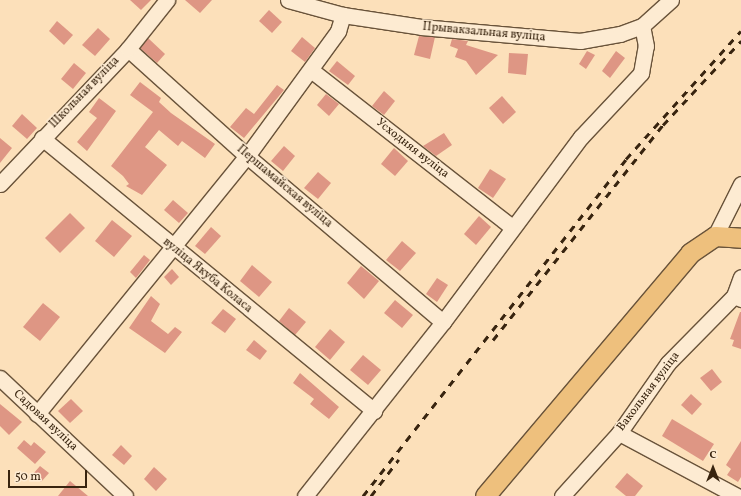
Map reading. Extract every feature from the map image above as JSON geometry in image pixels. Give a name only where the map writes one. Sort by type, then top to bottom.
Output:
[{"type":"main road","points":[[485,496],[690,253],[715,236],[741,238]]},
{"type":"street","name":"Школьная вуліца","points":[[0,184],[128,49],[167,0]]},
{"type":"street","name":"Прывакзальная вуліца","points":[[288,0],[343,15],[421,27],[580,41],[620,34],[642,26],[671,0]]},
{"type":"street","points":[[37,414],[247,156],[338,31],[343,15]]},
{"type":"street","points":[[305,496],[444,322],[512,227],[580,137],[641,73],[646,46],[642,26]]},
{"type":"street","name":"Першамайская вуліца","points":[[128,49],[247,156],[444,322]]},
{"type":"street","name":"Усходняя вуліца","points":[[311,70],[512,227]]},
{"type":"street","name":"вуліца Якуба Коласа","points":[[42,138],[172,248],[374,411]]},
{"type":"street","points":[[715,236],[741,184]]},
{"type":"street","points":[[738,298],[741,277]]},
{"type":"street","name":"Вакольная вуліца","points":[[562,496],[619,433],[668,363],[738,298]]},
{"type":"street","name":"Садовая вуліца","points":[[0,378],[125,496]]},
{"type":"street","points":[[619,433],[737,496]]},
{"type":"building","points":[[130,0],[151,0],[141,10]]},
{"type":"building","points":[[185,0],[212,0],[200,13]]},
{"type":"building","points":[[269,10],[282,22],[272,33],[259,21]]},
{"type":"building","points":[[57,21],[73,35],[64,45],[49,31]]},
{"type":"building","points":[[98,28],[110,39],[95,56],[82,45]]},
{"type":"building","points":[[419,36],[435,37],[430,59],[414,55]]},
{"type":"building","points":[[302,37],[315,48],[305,62],[291,51]]},
{"type":"building","points":[[148,38],[165,54],[157,63],[140,48]]},
{"type":"building","points":[[452,39],[468,41],[466,45],[498,55],[476,75],[466,61],[455,57],[458,49],[450,46]]},
{"type":"building","points":[[587,51],[595,55],[586,69],[579,64]]},
{"type":"building","points":[[616,51],[625,58],[610,78],[602,71]]},
{"type":"building","points":[[509,53],[528,54],[526,75],[508,73]]},
{"type":"building","points":[[337,61],[355,76],[348,85],[329,71]]},
{"type":"building","points":[[74,63],[86,73],[73,89],[61,79]]},
{"type":"building","points":[[140,82],[161,98],[159,102],[171,113],[215,144],[205,158],[182,141],[178,146],[159,130],[145,147],[167,165],[142,195],[126,186],[129,184],[123,176],[111,166],[153,112],[130,95]]},
{"type":"building","points":[[277,85],[284,90],[244,138],[230,127],[246,108],[254,114]]},
{"type":"building","points":[[384,91],[395,101],[384,115],[372,106]]},
{"type":"building","points":[[326,94],[339,104],[329,116],[317,105]]},
{"type":"building","points":[[502,96],[516,112],[503,124],[489,108]]},
{"type":"building","points":[[99,98],[116,111],[87,151],[77,142],[97,118],[89,112]]},
{"type":"building","points":[[22,114],[37,128],[27,139],[12,126]]},
{"type":"building","points":[[444,133],[452,145],[436,156],[423,146]]},
{"type":"building","points":[[0,138],[12,148],[0,163]]},
{"type":"building","points":[[284,146],[295,156],[283,171],[271,161]]},
{"type":"building","points":[[394,148],[408,161],[395,176],[381,164]]},
{"type":"building","points":[[490,169],[506,179],[493,198],[478,188]]},
{"type":"building","points":[[318,172],[331,183],[318,199],[304,188]]},
{"type":"building","points":[[173,200],[188,213],[179,223],[164,210]]},
{"type":"building","points":[[70,213],[85,228],[60,253],[45,238]]},
{"type":"building","points":[[479,216],[491,227],[476,245],[464,234]]},
{"type":"building","points":[[112,220],[132,236],[114,257],[95,241]]},
{"type":"building","points":[[211,227],[221,236],[205,254],[195,246]]},
{"type":"building","points":[[402,241],[416,253],[400,271],[386,260]]},
{"type":"building","points":[[144,255],[150,260],[136,278],[130,272]]},
{"type":"building","points":[[252,265],[272,282],[259,297],[240,281]]},
{"type":"building","points":[[361,266],[379,281],[364,299],[347,283]]},
{"type":"building","points":[[172,269],[179,277],[171,285],[164,277]]},
{"type":"building","points":[[437,278],[448,285],[437,302],[426,294]]},
{"type":"building","points":[[151,296],[160,304],[151,321],[168,334],[175,327],[182,332],[165,353],[129,328]]},
{"type":"building","points":[[395,300],[413,315],[402,328],[384,313]]},
{"type":"building","points":[[43,303],[60,317],[40,341],[23,327]]},
{"type":"building","points":[[289,308],[306,322],[295,335],[279,321]]},
{"type":"building","points":[[223,309],[236,319],[225,333],[211,323]]},
{"type":"building","points":[[740,312],[741,349],[732,346],[734,340],[730,339]]},
{"type":"building","points":[[330,329],[345,342],[330,360],[315,347]]},
{"type":"building","points":[[254,340],[267,351],[260,360],[246,350]]},
{"type":"building","points":[[363,355],[381,370],[368,385],[350,370]]},
{"type":"building","points":[[712,369],[722,382],[711,391],[700,378]]},
{"type":"building","points":[[300,373],[339,407],[329,419],[310,404],[314,399],[293,383]]},
{"type":"building","points":[[691,394],[702,404],[692,415],[681,405]]},
{"type":"building","points":[[71,399],[83,411],[70,423],[58,411]]},
{"type":"building","points":[[0,404],[22,422],[9,435],[0,426]]},
{"type":"building","points":[[672,419],[714,444],[703,461],[662,436]]},
{"type":"building","points":[[24,440],[31,446],[34,442],[46,452],[35,464],[17,448]]},
{"type":"building","points":[[741,441],[741,477],[738,482],[727,475],[731,469],[726,465]]},
{"type":"building","points":[[121,445],[132,456],[124,465],[112,455]]},
{"type":"building","points":[[40,466],[49,473],[41,482],[33,474]]},
{"type":"building","points":[[154,467],[167,479],[156,491],[144,479]]},
{"type":"building","points":[[627,473],[643,486],[635,496],[626,496],[615,487]]},
{"type":"building","points":[[70,481],[88,496],[58,496]]},
{"type":"railway","points":[[363,496],[626,159],[741,31]]},
{"type":"railway","points":[[493,340],[663,125],[741,41]]},
{"type":"railway","points":[[371,496],[399,459]]}]
